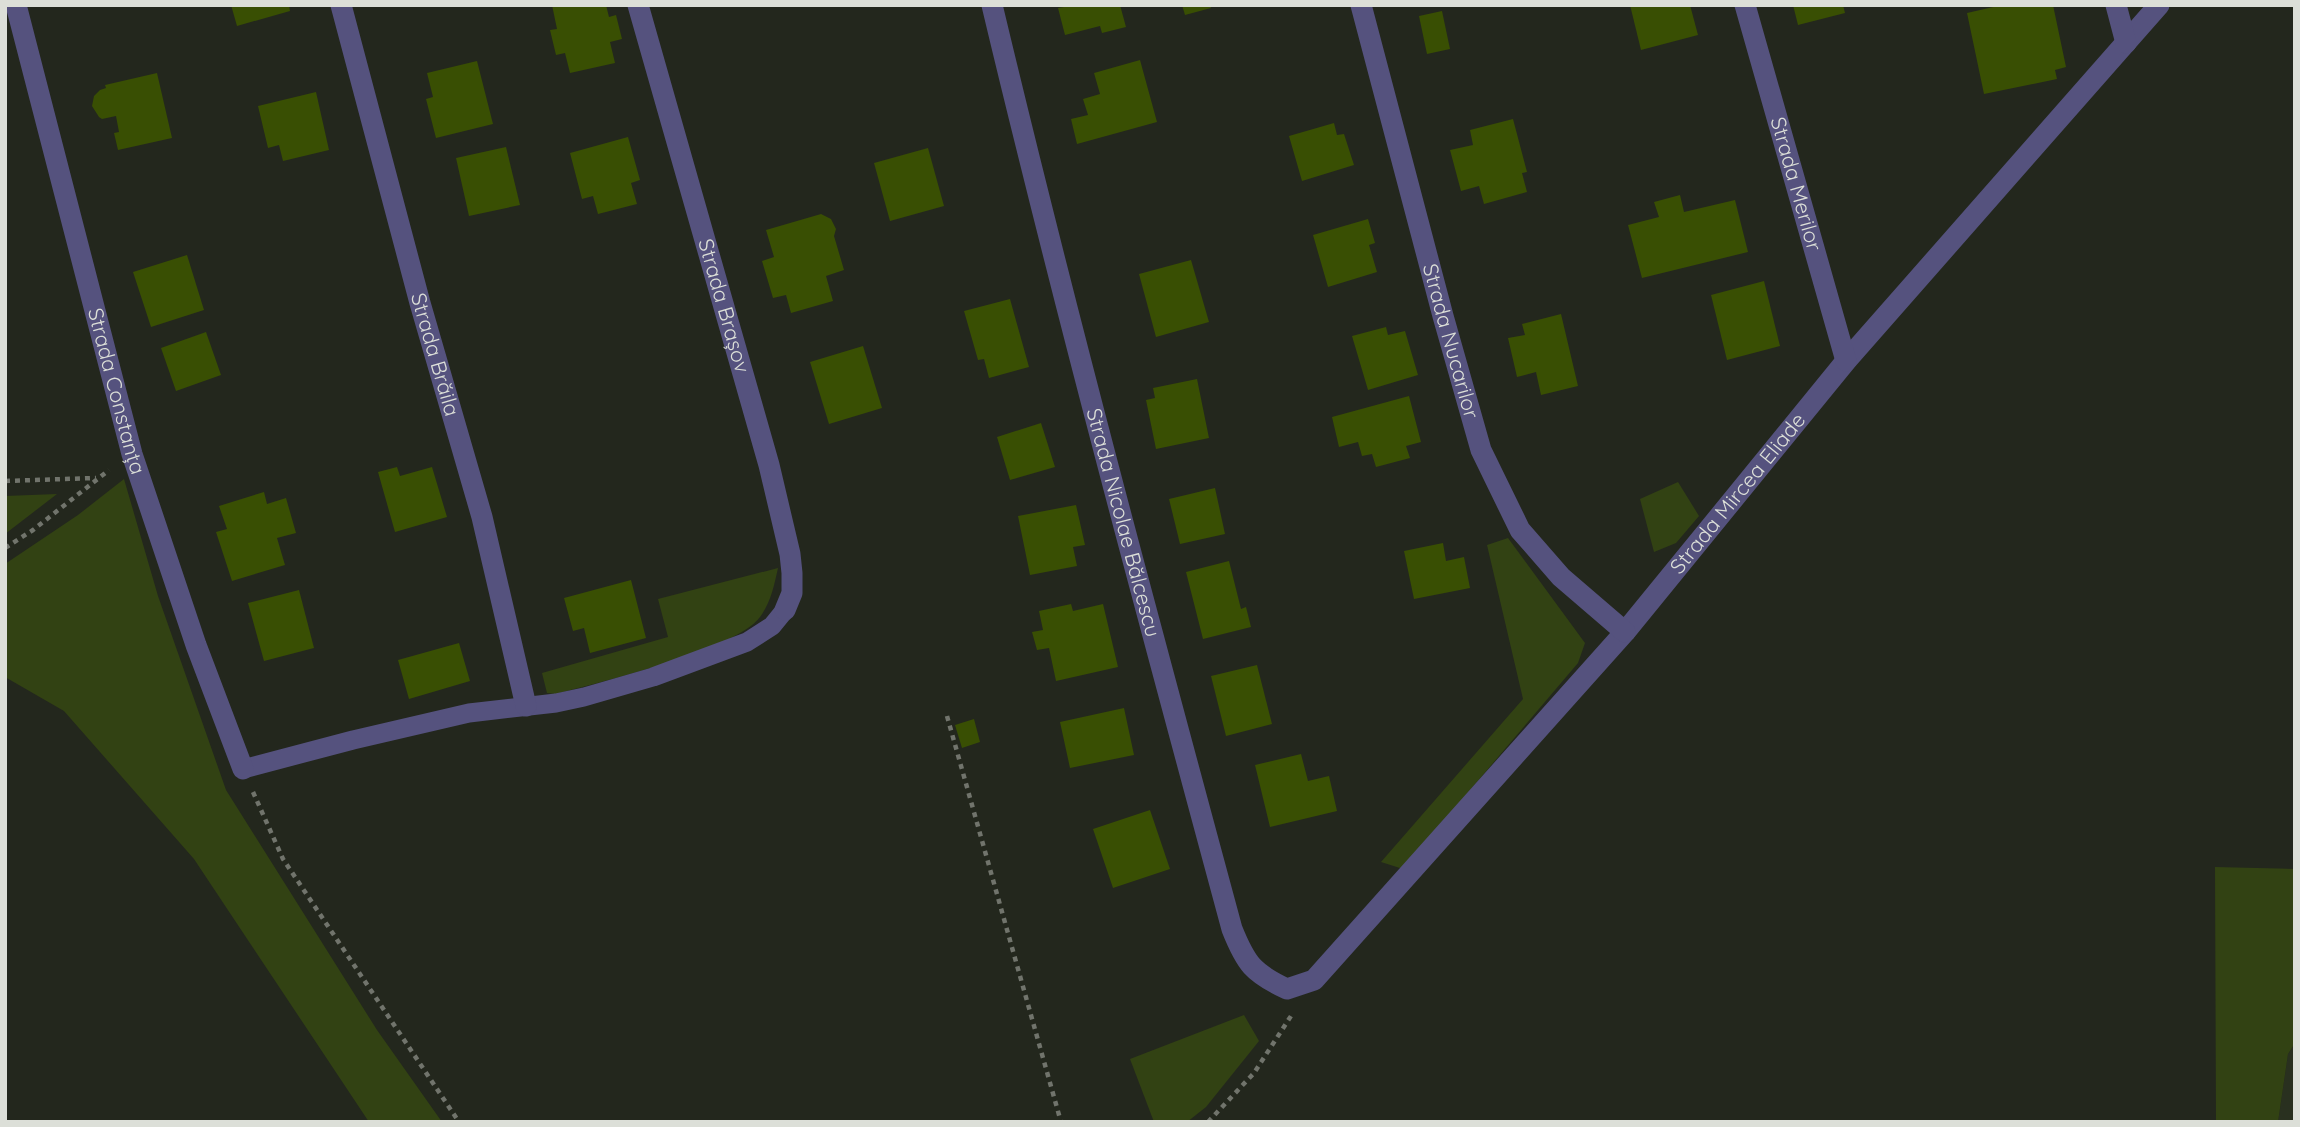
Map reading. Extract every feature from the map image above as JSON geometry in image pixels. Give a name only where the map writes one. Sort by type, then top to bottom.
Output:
[{"type":"street","name":"Strada Constanța","points":[[16,5],[132,454],[196,645],[243,769]]},
{"type":"street","name":"Strada Brăila","points":[[341,5],[420,303],[482,517],[526,706]]},
{"type":"street","name":"Strada Brașov","points":[[638,5],[769,465],[790,554],[792,593],[785,610]]},
{"type":"street","name":"Strada Nicolae Bălcescu","points":[[992,5],[1060,283],[1144,607],[1232,929],[1243,956],[1263,977],[1287,989],[1314,981]]},
{"type":"street","name":"Strada Nucarilor","points":[[1361,5],[1481,450],[1520,530],[1561,577],[1625,632]]},
{"type":"street","name":"Strada Merilor","points":[[1745,5],[1846,361]]},
{"type":"street","points":[[2116,5],[2126,43]]},
{"type":"street","name":"Strada Mircea Eliade","points":[[1314,981],[1625,632],[1846,361],[2159,5]]},
{"type":"lane","points":[[243,769],[468,713],[584,697],[653,677],[747,642],[772,626],[785,610]]},
{"type":"path","points":[[5,548],[33,530],[97,478],[132,454]]},
{"type":"path","points":[[5,481],[97,478]]},
{"type":"path","points":[[947,716],[1061,1122]]},
{"type":"path","points":[[243,769],[284,859],[458,1122]]},
{"type":"path","points":[[1208,1122],[1254,1073],[1314,981]]},
{"type":"shaded area","points":[[2295,1043],[2295,1122],[2278,1122],[2288,1054]]},
{"type":"green space","points":[[124,479],[158,596],[226,790],[377,1030],[442,1122],[369,1122],[194,859],[64,711],[5,677],[5,564],[78,515]]},
{"type":"green space","points":[[1678,482],[1699,516],[1676,543],[1654,552],[1640,499]]},
{"type":"green space","points":[[57,494],[5,534],[5,496]]},
{"type":"green space","points":[[1508,538],[1585,643],[1578,663],[1403,869],[1381,862],[1523,699],[1487,545]]},
{"type":"green space","points":[[778,568],[769,600],[760,617],[746,629],[724,641],[697,653],[634,673],[556,694],[547,693],[542,673],[668,637],[658,599]]},
{"type":"green space","points":[[2215,867],[2295,869],[2295,1043],[2288,1054],[2278,1122],[2216,1122]]},
{"type":"green space","points":[[1244,1015],[1259,1041],[1206,1107],[1187,1122],[1154,1122],[1130,1059]]},
{"type":"building","points":[[231,5],[289,5],[290,11],[237,26]]},
{"type":"building","points":[[552,5],[606,5],[609,17],[616,15],[622,39],[610,42],[615,63],[570,73],[565,53],[556,55],[550,30],[557,29]]},
{"type":"building","points":[[1064,5],[1120,5],[1126,27],[1102,33],[1100,26],[1065,35],[1058,8]]},
{"type":"building","points":[[1182,5],[1210,5],[1211,8],[1185,15]]},
{"type":"building","points":[[1630,5],[1690,5],[1698,35],[1641,50]]},
{"type":"building","points":[[1793,5],[1843,5],[1845,13],[1798,25]]},
{"type":"building","points":[[2002,5],[2053,5],[2066,67],[2055,70],[2057,79],[1984,94],[1967,13]]},
{"type":"building","points":[[1442,11],[1450,49],[1427,54],[1419,16]]},
{"type":"building","points":[[1140,60],[1157,122],[1077,144],[1071,119],[1088,115],[1083,99],[1100,94],[1094,73]]},
{"type":"building","points":[[477,61],[493,124],[436,138],[426,99],[433,97],[427,73]]},
{"type":"building","points":[[157,73],[172,138],[118,150],[114,133],[119,132],[116,116],[102,119],[99,117],[92,106],[94,96],[106,88],[105,85]]},
{"type":"building","points":[[316,92],[329,150],[283,161],[279,145],[268,148],[258,106]]},
{"type":"building","points":[[1513,119],[1527,172],[1522,173],[1527,192],[1484,204],[1479,186],[1461,191],[1450,150],[1473,145],[1470,130]]},
{"type":"building","points":[[1334,123],[1337,135],[1344,134],[1354,165],[1302,181],[1289,136]]},
{"type":"building","points":[[628,137],[640,180],[631,183],[637,204],[598,214],[593,196],[582,199],[570,153]]},
{"type":"building","points":[[506,147],[520,205],[469,216],[456,158]]},
{"type":"building","points":[[928,148],[944,206],[890,221],[874,163]]},
{"type":"building","points":[[1680,195],[1684,212],[1735,200],[1748,252],[1642,278],[1628,225],[1659,217],[1654,202]]},
{"type":"building","points":[[821,214],[831,219],[836,229],[834,236],[844,270],[826,276],[833,301],[791,313],[786,295],[773,298],[762,261],[774,257],[766,230]]},
{"type":"building","points":[[1368,219],[1375,243],[1369,245],[1377,272],[1328,287],[1313,235]]},
{"type":"building","points":[[187,255],[204,310],[151,327],[133,272]]},
{"type":"building","points":[[1191,260],[1209,322],[1156,337],[1139,274]]},
{"type":"building","points":[[1764,281],[1780,346],[1727,360],[1711,295]]},
{"type":"building","points":[[1010,299],[1029,367],[989,378],[984,359],[978,360],[964,311]]},
{"type":"building","points":[[1561,314],[1578,386],[1541,395],[1536,372],[1517,377],[1508,338],[1525,335],[1522,324]]},
{"type":"building","points":[[1386,327],[1388,335],[1405,331],[1418,375],[1368,390],[1352,336]]},
{"type":"building","points":[[206,332],[221,375],[176,391],[161,348]]},
{"type":"building","points":[[863,346],[882,408],[829,424],[810,362]]},
{"type":"building","points":[[1197,379],[1209,438],[1156,449],[1146,400],[1155,398],[1153,388]]},
{"type":"building","points":[[1409,396],[1421,442],[1406,446],[1410,458],[1376,467],[1372,454],[1362,456],[1358,442],[1339,447],[1332,417]]},
{"type":"building","points":[[1041,423],[1055,467],[1010,480],[997,437]]},
{"type":"building","points":[[397,467],[400,476],[432,467],[447,517],[395,532],[378,472]]},
{"type":"building","points":[[1215,488],[1225,534],[1180,544],[1169,499]]},
{"type":"building","points":[[264,492],[267,504],[286,498],[296,533],[277,538],[285,565],[232,581],[216,532],[227,529],[219,506]]},
{"type":"building","points":[[1076,505],[1085,545],[1073,547],[1077,566],[1030,575],[1018,516]]},
{"type":"building","points":[[1443,543],[1446,561],[1464,557],[1470,588],[1414,599],[1404,551]]},
{"type":"building","points":[[1229,561],[1241,609],[1246,607],[1251,627],[1203,639],[1186,572]]},
{"type":"building","points":[[631,580],[646,638],[590,653],[584,628],[573,631],[564,598]]},
{"type":"building","points":[[299,590],[314,648],[264,661],[248,603]]},
{"type":"building","points":[[1071,604],[1073,611],[1103,604],[1118,667],[1056,681],[1049,648],[1037,650],[1032,632],[1043,630],[1039,611]]},
{"type":"building","points":[[459,643],[470,681],[409,699],[398,660]]},
{"type":"building","points":[[1257,665],[1272,724],[1226,736],[1211,676]]},
{"type":"building","points":[[1124,708],[1134,755],[1070,768],[1060,722]]},
{"type":"building","points":[[974,719],[980,742],[962,748],[955,725]]},
{"type":"building","points":[[1301,754],[1308,781],[1329,776],[1337,811],[1270,827],[1255,765]]},
{"type":"building","points":[[1150,810],[1170,869],[1113,888],[1093,829]]}]
